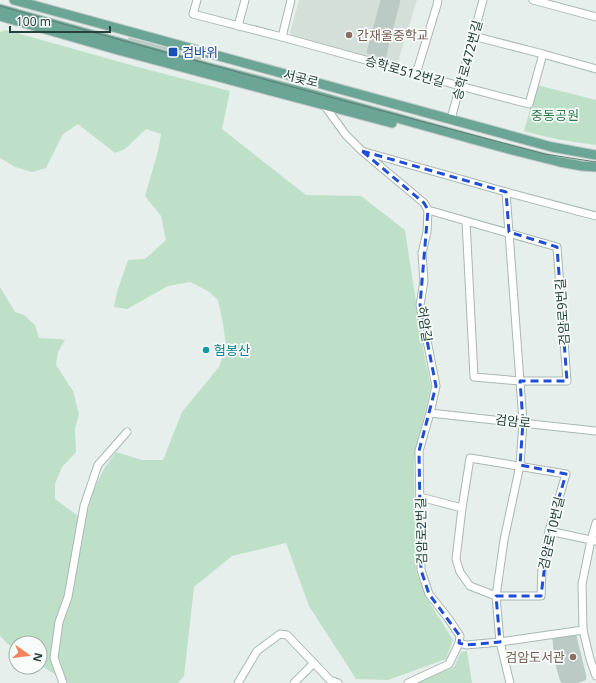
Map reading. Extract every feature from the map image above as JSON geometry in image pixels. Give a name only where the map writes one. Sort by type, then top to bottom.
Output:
[{"type":"main road","name":"서곶로","points":[[14,0],[552,146],[596,154]]},
{"type":"main road","name":"서곶로","points":[[0,9],[501,147],[560,162],[596,167]]},
{"type":"main road","name":"서곶로","points":[[0,16],[118,50],[548,165],[572,170],[596,172]]},
{"type":"street","name":"승학로512번길","points":[[197,0],[193,14],[529,104],[543,54]]},
{"type":"street","points":[[238,26],[245,0]]},
{"type":"street","points":[[282,37],[291,0]]},
{"type":"street","points":[[416,74],[438,0]]},
{"type":"street","name":"승학로472번길","points":[[451,119],[483,0]]},
{"type":"street","points":[[534,0],[596,16]]},
{"type":"street","points":[[473,36],[596,69]]},
{"type":"street","points":[[324,105],[346,135],[362,151],[424,203],[428,210],[509,232]]},
{"type":"street","points":[[362,151],[596,216]]},
{"type":"street","points":[[506,192],[523,422],[520,465],[504,540],[496,596],[500,642],[510,683]]},
{"type":"street","name":"허암길","points":[[428,210],[422,252],[424,281],[420,305],[436,386],[430,413]]},
{"type":"street","name":"검암로9번길","points":[[466,221],[474,377],[520,381],[567,381],[557,246],[509,232]]},
{"type":"street","name":"검암로","points":[[430,413],[596,431]]},
{"type":"street","name":"검암로2번길","points":[[430,413],[419,451],[421,570],[429,594],[460,636],[459,643]]},
{"type":"street","points":[[63,683],[54,658],[59,622],[68,597],[84,506],[98,466],[127,432]]},
{"type":"street","name":"검암로10번길","points":[[470,458],[520,465],[566,474],[549,531],[542,568],[540,596],[496,596],[470,586],[460,572],[456,559],[462,508],[470,458]]},
{"type":"street","points":[[420,497],[462,508]]},
{"type":"street","points":[[596,523],[594,541],[582,584],[583,630],[596,676]]},
{"type":"street","points":[[549,531],[594,541]]},
{"type":"street","points":[[408,683],[449,664],[459,643],[466,645],[500,642],[583,630]]},
{"type":"street","points":[[238,683],[256,651],[280,634],[287,636],[330,680],[338,683]]},
{"type":"street","points":[[294,683],[314,663]]},
{"type":"highlighted area","points":[[362,151],[506,192],[509,232],[557,247],[567,381],[520,381],[523,422],[520,465],[566,474],[549,531],[541,596],[496,596],[500,642],[466,645],[459,643],[460,636],[429,594],[421,570],[419,451],[436,386],[420,305],[428,210],[424,203]]},
{"type":"shaded area","name":"간재울중학교","points":[[299,0],[417,0],[397,65],[294,37],[290,33]]},
{"type":"green space","points":[[6,30],[230,91],[222,129],[306,195],[361,196],[405,230],[424,354],[431,386],[414,459],[416,571],[426,597],[453,640],[446,659],[388,680],[356,679],[309,606],[286,543],[232,556],[194,587],[184,676],[178,683],[69,683],[48,670],[48,635],[8,635],[8,644],[0,636],[0,287],[15,312],[24,315],[35,325],[39,338],[65,340],[58,352],[56,365],[73,391],[79,414],[75,429],[76,452],[62,467],[55,484],[55,499],[81,518],[88,510],[93,491],[105,467],[116,452],[142,460],[163,460],[182,412],[219,367],[226,345],[218,300],[208,291],[190,282],[168,286],[127,309],[114,307],[117,292],[128,260],[145,259],[166,240],[161,216],[145,196],[158,151],[161,134],[146,129],[125,149],[115,153],[78,124],[63,134],[46,168],[32,172],[15,167],[0,158],[0,32]]},
{"type":"green space","name":"중동공원","points":[[537,85],[596,100],[596,145],[560,140],[524,131]]},
{"type":"green space","points":[[467,651],[472,683],[417,683],[454,667],[461,652]]},
{"type":"building","name":"간재울중학교","points":[[381,0],[400,0],[385,58],[367,53]]},
{"type":"building","points":[[129,38],[204,58],[204,60],[128,39]]},
{"type":"building","name":"검암도서관","points":[[576,636],[586,677],[585,680],[576,683],[562,683],[555,661],[553,639]]},
{"type":"tram line","points":[[0,6],[340,100],[545,154],[596,162]]},
{"type":"place","name":"간재울중학교","points":[[349,35]]},
{"type":"place","name":"검바위","points":[[173,52]]},
{"type":"place","name":"험봉산","points":[[206,350]]},
{"type":"place","name":"검암도서관","points":[[573,657]]}]
